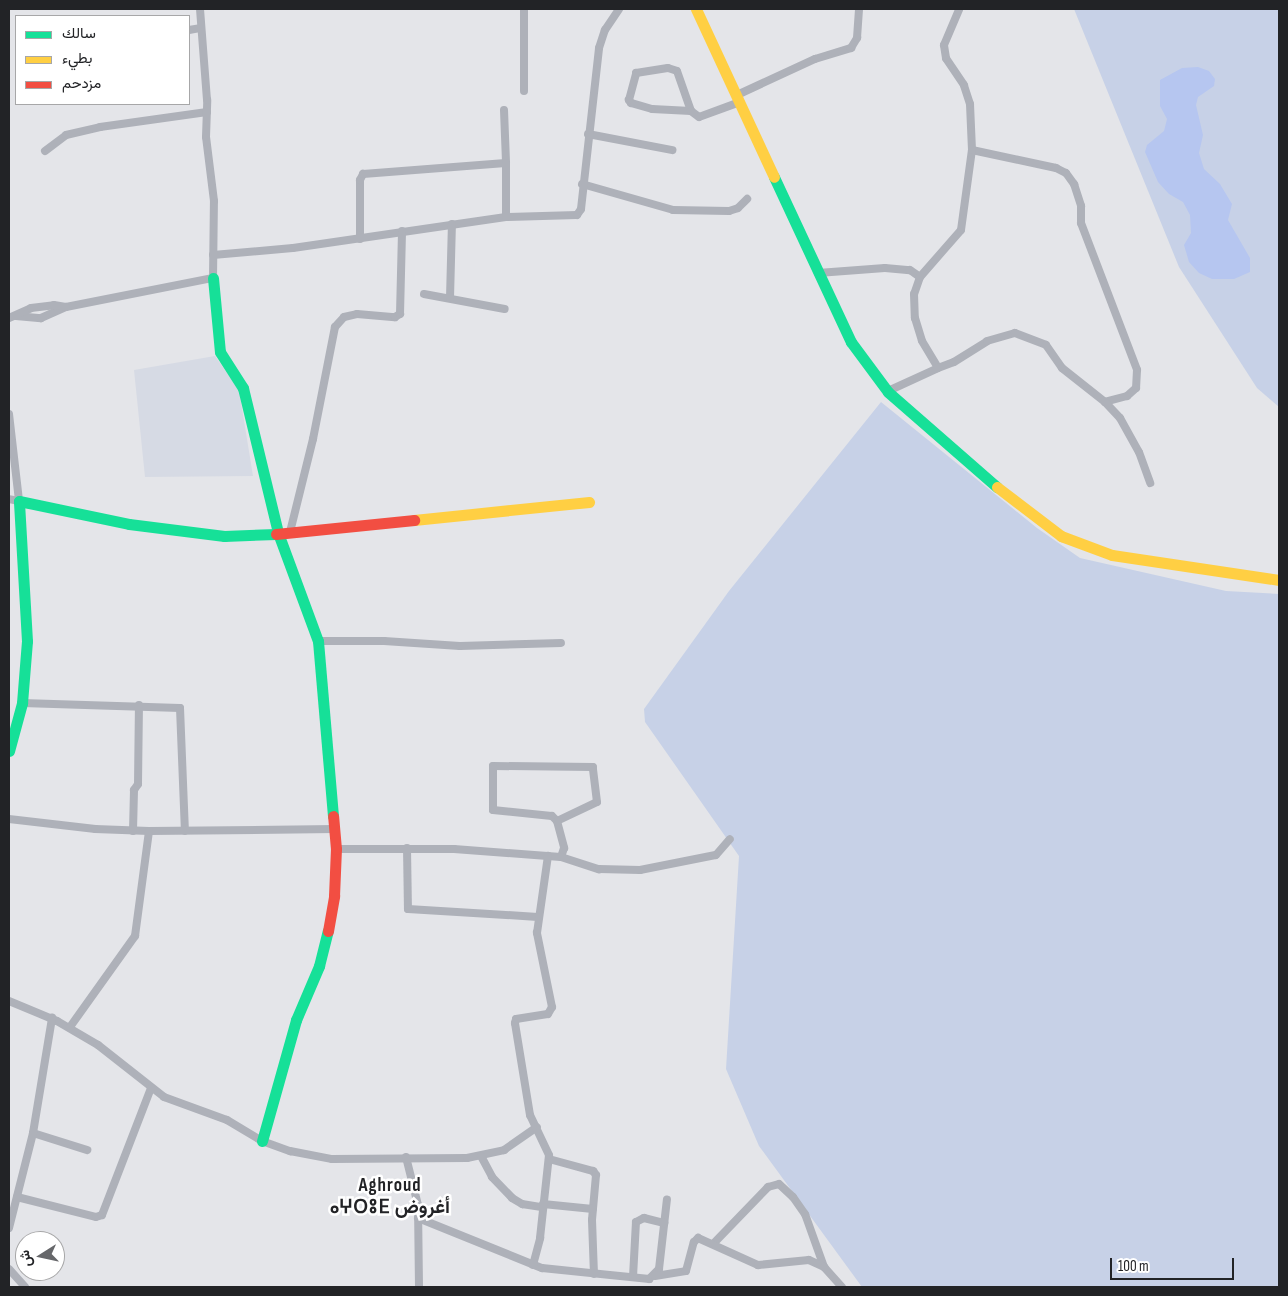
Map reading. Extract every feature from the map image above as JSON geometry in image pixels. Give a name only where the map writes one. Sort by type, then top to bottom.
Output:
[{"type":"street","points":[[200,9],[214,201],[213,278],[220,352],[242,388],[278,533],[303,594],[318,641],[335,829],[334,896],[326,940],[319,966],[296,1020],[262,1141]]},
{"type":"street","points":[[524,9],[524,91]]},
{"type":"street","points":[[213,255],[360,238],[506,217],[577,215],[581,209],[582,184],[599,48],[605,30],[619,9]]},
{"type":"street","points":[[696,9],[851,342],[888,391],[1000,490],[1061,536],[1112,555],[1279,580]]},
{"type":"street","points":[[691,111],[677,71],[668,68],[636,73],[629,100],[631,103],[652,109],[691,111],[704,117],[815,59],[851,48],[857,38],[860,9]]},
{"type":"street","points":[[938,368],[922,341],[915,318],[914,294],[920,277],[962,230],[972,150],[970,104],[964,85],[946,58],[944,45],[959,9]]},
{"type":"street","points":[[190,30],[200,28]]},
{"type":"street","points":[[504,110],[506,217]]},
{"type":"street","points":[[45,152],[66,135],[100,127],[207,112]]},
{"type":"street","points":[[588,134],[672,150]]},
{"type":"street","points":[[972,150],[1056,168],[1074,184],[1081,206],[1081,224],[1137,370],[1136,388],[1127,396],[1105,402]]},
{"type":"street","points":[[360,238],[360,174],[506,162]]},
{"type":"street","points":[[582,184],[673,210],[729,211],[738,208],[746,199]]},
{"type":"street","points":[[450,298],[452,224]]},
{"type":"street","points":[[290,532],[313,439],[335,327],[344,317],[357,314],[395,317],[400,314],[402,231]]},
{"type":"street","points":[[818,273],[885,268],[910,270],[920,277]]},
{"type":"street","points":[[12,317],[42,318],[66,307],[213,278]]},
{"type":"street","points":[[424,294],[505,309]]},
{"type":"street","points":[[12,317],[30,308],[54,305],[66,307]]},
{"type":"street","points":[[888,391],[954,362],[987,341],[1015,333],[1046,344],[1062,368],[1105,402],[1120,418],[1139,452],[1150,482]]},
{"type":"street","points":[[9,414],[14,500],[27,641],[22,703],[9,751]]},
{"type":"street","points":[[14,500],[128,524],[224,536],[290,532],[588,502]]},
{"type":"street","points":[[318,641],[384,641],[460,646],[561,643]]},
{"type":"street","points":[[22,703],[177,706],[182,711],[185,831]]},
{"type":"street","points":[[133,831],[134,790],[138,784],[139,705]]},
{"type":"street","points":[[557,820],[597,802],[593,767],[493,766],[493,810],[552,816],[557,820],[564,848],[561,857]]},
{"type":"street","points":[[9,819],[133,831],[335,829]]},
{"type":"street","points":[[70,1028],[134,936],[149,831]]},
{"type":"street","points":[[336,849],[407,848],[548,856],[561,857],[599,869],[653,870],[716,855],[730,838]]},
{"type":"street","points":[[407,848],[408,909],[538,917]]},
{"type":"street","points":[[533,1265],[549,1159],[537,1127],[530,1115],[515,1023],[516,1020],[551,1011],[552,999],[538,949],[538,917],[548,856]]},
{"type":"street","points":[[9,1001],[52,1018],[70,1028],[126,1065],[164,1097],[227,1120],[262,1141],[310,1156],[481,1156],[504,1150],[537,1127]]},
{"type":"street","points":[[9,1228],[33,1133],[52,1018]]},
{"type":"street","points":[[17,1197],[96,1217],[102,1215],[151,1088]]},
{"type":"street","points":[[33,1133],[87,1150]]},
{"type":"street","points":[[481,1156],[492,1177],[512,1198],[522,1204],[593,1209]]},
{"type":"street","points":[[406,1157],[416,1193],[418,1287]]},
{"type":"street","points":[[549,1159],[593,1171],[596,1175],[593,1209],[594,1274]]},
{"type":"street","points":[[714,1243],[768,1187],[779,1184],[805,1214],[824,1267],[842,1287]]},
{"type":"street","points":[[655,1276],[667,1199]]},
{"type":"street","points":[[418,1218],[533,1265],[557,1272],[633,1278],[645,1283],[655,1276],[686,1271],[696,1239],[714,1243],[758,1265],[801,1259],[824,1267]]},
{"type":"street","points":[[633,1278],[636,1222],[644,1218],[664,1223]]},
{"type":"street","points":[[9,1268],[25,1287]]},
{"type":"shaded area","points":[[1074,9],[1279,9],[1279,407],[1257,388],[1179,267]]},
{"type":"shaded area","points":[[215,356],[239,390],[253,476],[145,477],[134,370]]},
{"type":"shaded area","points":[[881,402],[1037,528],[1080,558],[1226,591],[1279,594],[1279,1287],[862,1287],[759,1146],[726,1069],[739,856],[645,722],[644,709],[729,591]]},
{"type":"water","points":[[1198,67],[1209,71],[1215,79],[1214,86],[1198,97],[1196,105],[1203,135],[1199,153],[1204,169],[1220,184],[1232,204],[1228,220],[1250,258],[1250,272],[1234,279],[1212,279],[1199,273],[1189,262],[1184,245],[1191,233],[1190,215],[1183,202],[1169,194],[1158,182],[1145,152],[1147,145],[1164,131],[1167,119],[1160,106],[1160,80],[1182,68]]},
{"type":"traffic: fast","points":[[774,177],[851,342],[888,392],[997,487]]},
{"type":"traffic: fast","points":[[213,278],[220,352],[243,388],[278,533],[318,641],[333,816]]},
{"type":"traffic: fast","points":[[9,751],[22,703],[27,641],[19,501],[129,524],[224,536],[276,534]]},
{"type":"traffic: fast","points":[[262,1141],[296,1020],[319,966],[328,931]]},
{"type":"traffic: slow","points":[[696,9],[774,177]]},
{"type":"traffic: slow","points":[[997,487],[1061,536],[1112,555],[1279,580]]},
{"type":"traffic: slow","points":[[414,520],[589,502]]},
{"type":"traffic: jam","points":[[276,534],[414,520]]},
{"type":"traffic: jam","points":[[328,931],[334,896],[336,849],[333,816]]},
{"type":"district","name":"Aghroud ⴰⵖⵔⵓⴹ أغروض","points":[[390,1197]]}]
